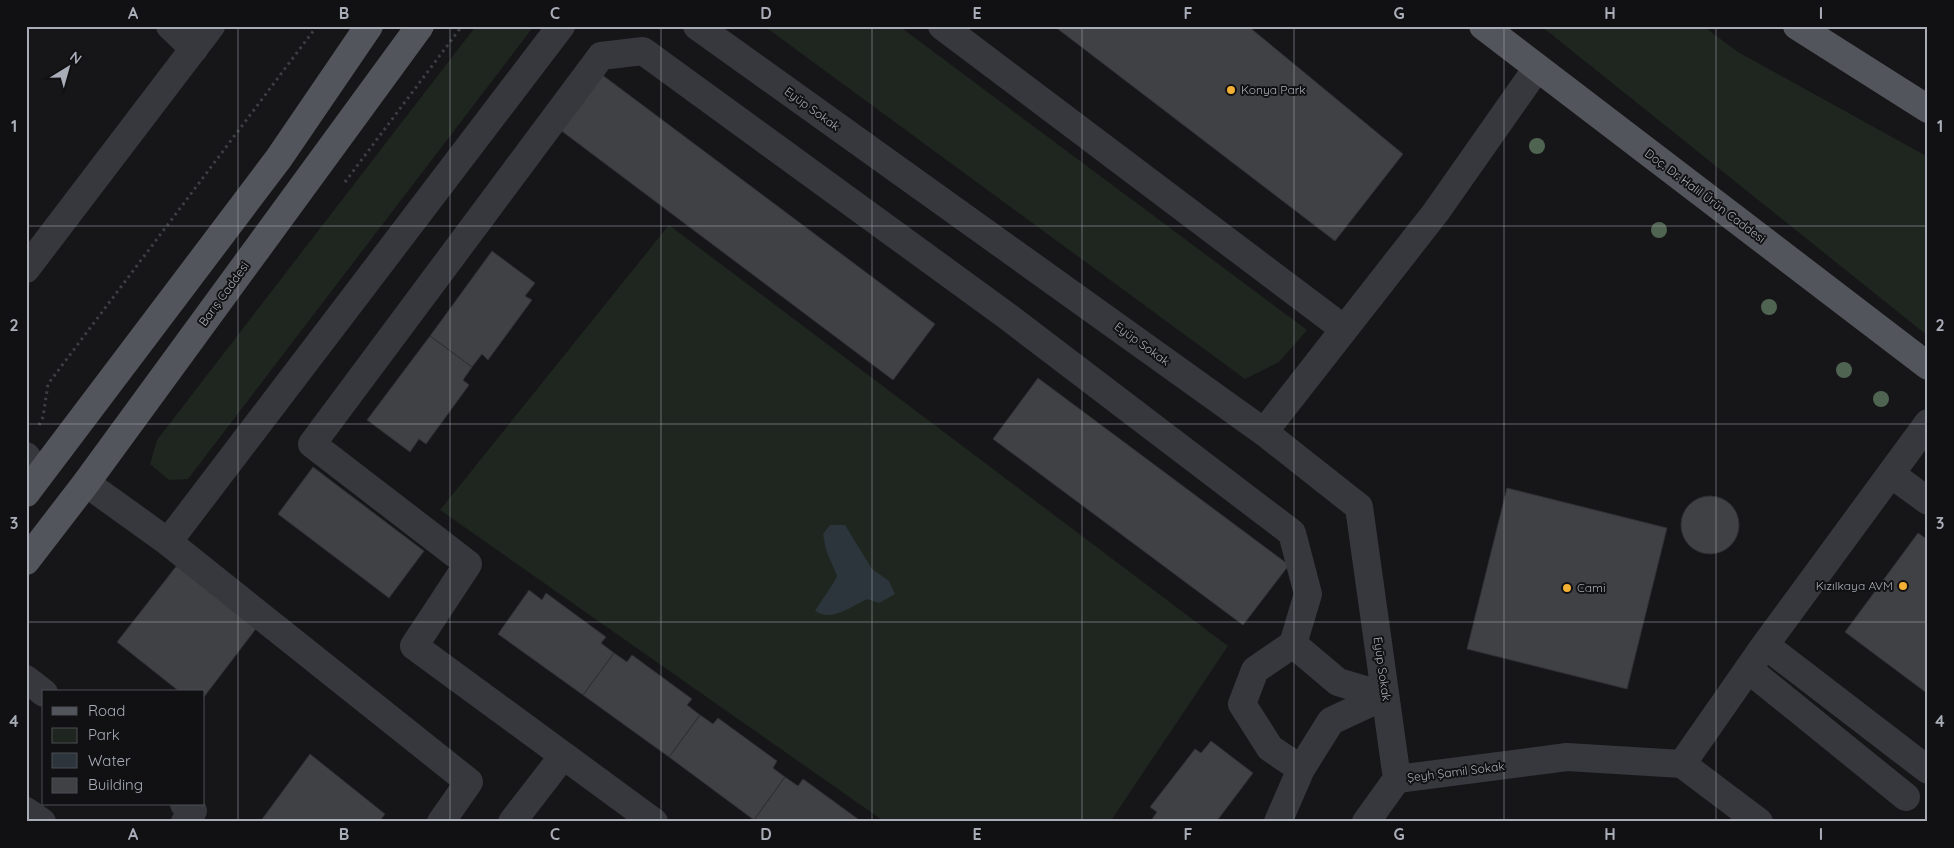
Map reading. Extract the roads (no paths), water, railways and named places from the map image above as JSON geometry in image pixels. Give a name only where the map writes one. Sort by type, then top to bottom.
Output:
[{"type":"main road","points":[[32,464],[278,158],[369,26]]},
{"type":"main road","name":"Barış Caddesi","points":[[26,562],[86,484],[420,26]]},
{"type":"main road","name":"Doç. Dr. Halil Ürün Caddesi","points":[[1483,26],[1928,366]]},
{"type":"main road","points":[[1798,26],[1928,109]]},
{"type":"street","points":[[170,26],[194,50]]},
{"type":"street","points":[[26,269],[211,26]]},
{"type":"street","points":[[168,542],[562,26]]},
{"type":"street","name":"Eyüp Sokak","points":[[697,26],[1264,432],[1360,507],[1397,780]]},
{"type":"street","points":[[942,26],[1344,330]]},
{"type":"street","points":[[654,822],[414,646],[468,564],[312,444],[601,56],[642,51],[1007,316],[1292,533],[1308,594],[1293,644],[1255,670],[1242,704],[1270,748],[1300,769]]},
{"type":"street","points":[[1264,432],[1436,212],[1537,68]]},
{"type":"street","points":[[1760,822],[1682,764],[1765,645],[1928,423]]},
{"type":"street","points":[[1892,474],[1928,501]]},
{"type":"street","points":[[86,484],[168,542],[469,782],[441,822]]},
{"type":"street","points":[[1293,644],[1338,682],[1385,696]]},
{"type":"street","points":[[1765,645],[1928,770]]},
{"type":"street","points":[[1748,669],[1906,797]]},
{"type":"street","points":[[26,679],[42,691]]},
{"type":"street","points":[[1278,822],[1300,769],[1331,721],[1385,696]]},
{"type":"street","points":[[512,822],[563,756]]},
{"type":"street","name":"Şeyh Şamil Sokak","points":[[1366,822],[1397,780],[1567,757],[1682,764]]},
{"type":"street","points":[[185,822],[193,811],[187,806]]},
{"type":"street","points":[[26,811],[42,822]]},
{"type":"water","points":[[830,525],[845,525],[872,569],[889,581],[895,594],[879,603],[867,599],[834,614],[821,614],[815,611],[837,576],[826,550],[823,534]]},
{"type":"place","name":"Konya Park","points":[[1231,90]]},
{"type":"place","name":"Kızılkaya AVM","points":[[1903,586]]},
{"type":"place","name":"Cami","points":[[1567,588]]}]
